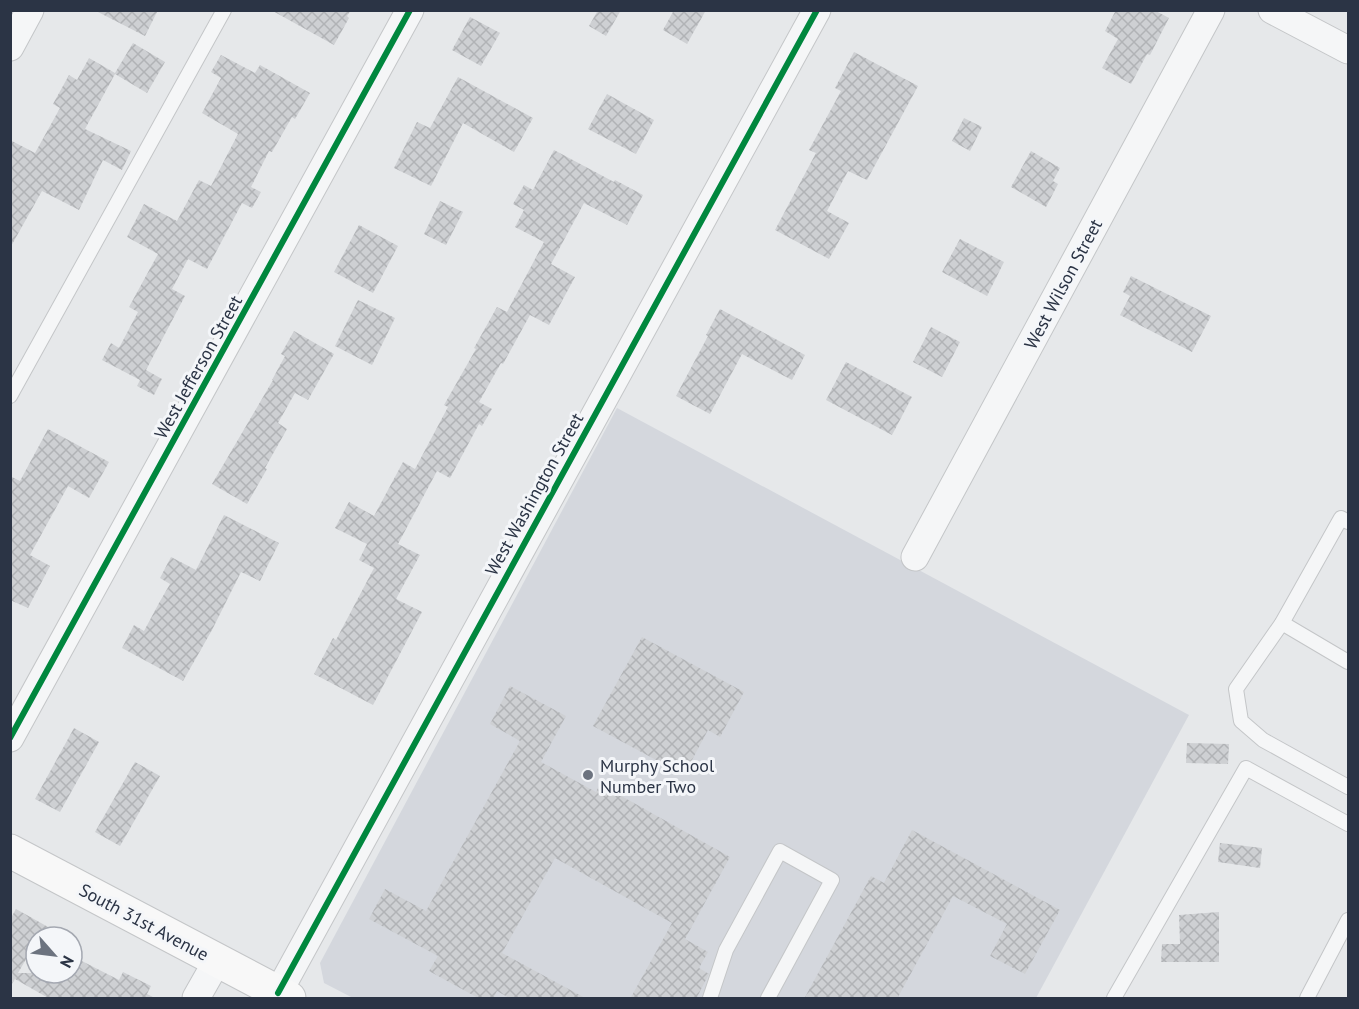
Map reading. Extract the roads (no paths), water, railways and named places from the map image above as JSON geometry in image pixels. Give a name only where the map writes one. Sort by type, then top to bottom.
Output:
[{"type":"street","points":[[10,47],[30,10]]},
{"type":"street","name":"West Jefferson Street","points":[[10,738],[410,10]]},
{"type":"street","name":"West Washington Street","points":[[283,996],[817,10]]},
{"type":"street","name":"West Wilson Street","points":[[915,557],[1211,10]]},
{"type":"street","points":[[1272,10],[1348,50]]},
{"type":"street","name":"South 31st Avenue","points":[[10,851],[283,996]]},
{"type":"street","points":[[196,999],[217,961]]},
{"type":"lane","points":[[10,396],[224,10]]},
{"type":"lane","points":[[1348,522],[1341,518],[1282,623],[1236,689],[1241,721],[1263,740],[1348,787]]},
{"type":"lane","points":[[1282,623],[1348,662]]},
{"type":"lane","points":[[1114,999],[1246,768],[1348,824]]},
{"type":"lane","points":[[710,999],[726,950],[780,852],[832,880],[768,999]]},
{"type":"lane","points":[[1307,999],[1348,920]]},
{"type":"place","name":"Murphy School Number Two","points":[[588,775]]}]
